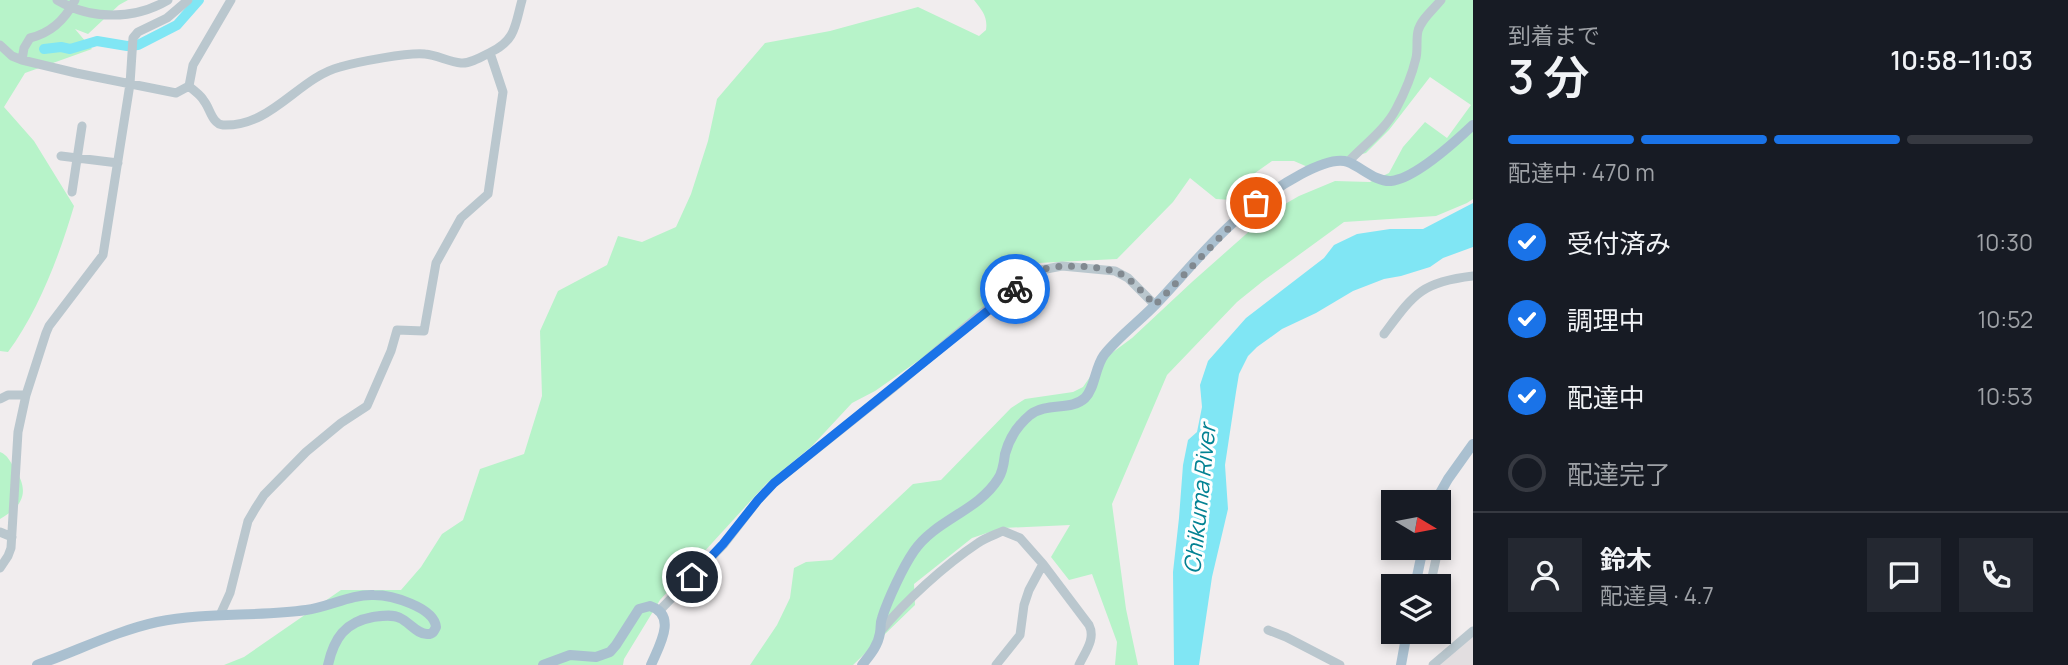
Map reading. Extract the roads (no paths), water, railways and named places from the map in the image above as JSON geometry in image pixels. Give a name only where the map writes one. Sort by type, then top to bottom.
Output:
[{"type":"main road","points":[[862,665],[877,645],[881,621],[915,550],[938,527],[968,508],[989,490],[1000,477],[1009,441],[1016,430],[1031,414],[1045,407],[1076,404],[1085,398],[1103,357],[1256,203],[1292,178],[1334,162],[1349,162],[1385,181],[1400,180],[1458,140],[1473,125]]},
{"type":"main road","points":[[1442,490],[1473,444]]},
{"type":"main road","points":[[41,664],[156,622],[306,610],[376,595],[412,605],[435,621],[436,627],[429,634],[415,629],[398,617],[381,616],[354,623],[334,643],[328,665]]},
{"type":"main road","points":[[543,665],[570,656],[596,657],[610,652],[639,609],[650,606],[660,610],[666,628],[651,665]]},
{"type":"main road","points":[[1401,665],[1405,644]]},
{"type":"street","points":[[57,0],[97,15],[138,12],[168,0]]},
{"type":"street","points":[[0,568],[8,556],[12,537],[18,432],[26,395],[49,326],[103,255],[130,85],[132,47],[138,32],[167,18],[188,0]]},
{"type":"street","points":[[0,45],[12,57],[22,60],[170,93],[181,91],[189,86],[193,65],[231,0]]},
{"type":"street","points":[[189,86],[204,99],[215,122],[221,125],[245,121],[262,116],[322,73],[341,66],[424,54],[463,64],[490,53],[507,43],[522,0]]},
{"type":"street","points":[[1349,162],[1383,128],[1397,108],[1411,76],[1418,30],[1441,0]]},
{"type":"street","points":[[22,60],[24,47],[30,38],[40,36],[54,26],[73,4]]},
{"type":"street","points":[[220,615],[234,583],[248,521],[264,495],[313,446],[367,406],[391,351],[397,330],[424,331],[436,263],[461,218],[488,194],[503,92],[490,53]]},
{"type":"street","points":[[72,192],[82,126]]},
{"type":"street","points":[[61,156],[118,163]]},
{"type":"street","points":[[660,610],[723,544],[774,483],[981,314],[1041,270],[1062,266],[1115,271],[1128,278],[1155,305]]},
{"type":"street","points":[[1384,334],[1410,299],[1423,290],[1435,283],[1473,276]]},
{"type":"street","points":[[0,399],[8,395],[26,395]]},
{"type":"street","points":[[880,632],[944,568],[980,541],[1003,531],[1020,538],[1043,564],[1092,631],[1092,638],[1079,665]]},
{"type":"street","points":[[0,532],[12,537]]},
{"type":"street","points":[[996,665],[1020,635],[1024,605],[1043,564]]},
{"type":"street","points":[[1268,630],[1340,665]]},
{"type":"street","points":[[1433,665],[1473,631]]},
{"type":"water","name":"Chikuma River","points":[[1473,203],[1473,247],[1443,258],[1430,267],[1384,279],[1353,291],[1282,329],[1248,356],[1239,374],[1236,392],[1225,465],[1228,509],[1212,577],[1199,665],[1174,665],[1173,572],[1183,465],[1188,440],[1197,432],[1202,407],[1200,385],[1208,361],[1246,318],[1324,258],[1334,245],[1357,234],[1390,229],[1423,229]]},
{"type":"waterway","points":[[44,49],[70,49],[97,41],[138,45],[177,25],[199,0]]}]
